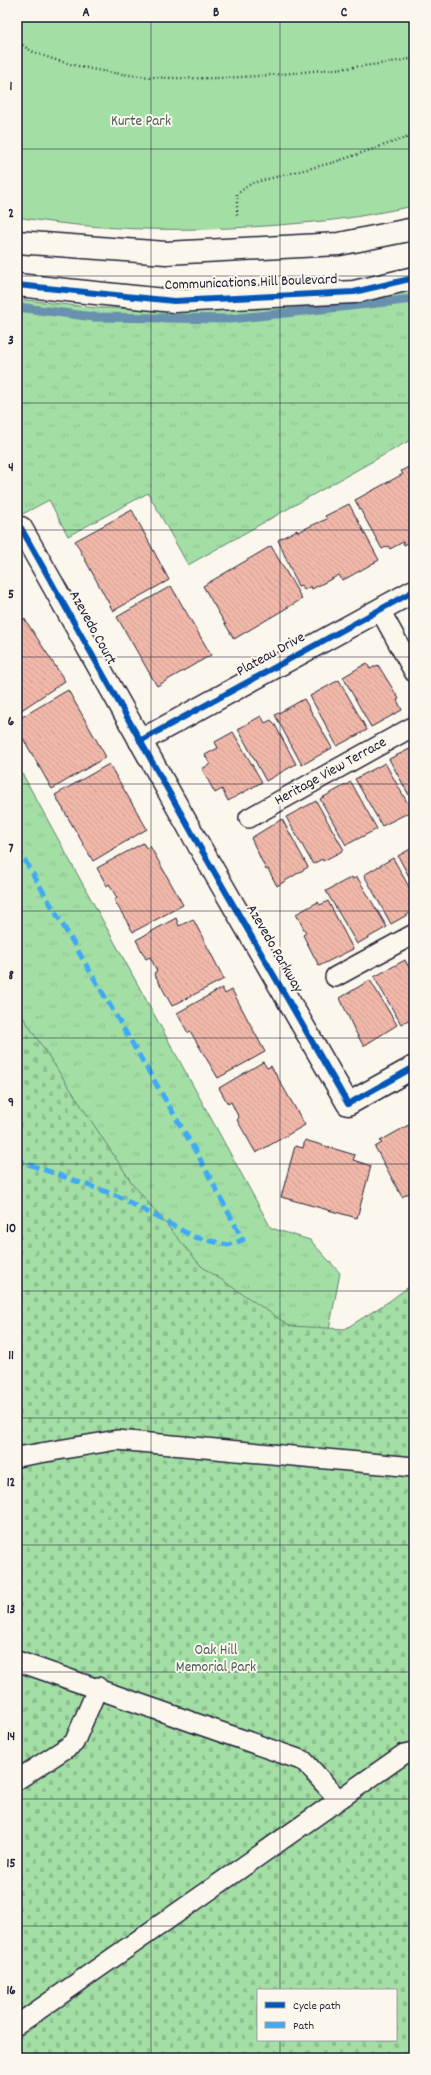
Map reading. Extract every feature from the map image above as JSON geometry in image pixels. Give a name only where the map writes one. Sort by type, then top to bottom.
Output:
[{"type":"street","points":[[17,242],[166,253],[339,244],[414,229]]},
{"type":"street","name":"Communications Hill Boulevard","points":[[17,285],[174,302],[354,292],[414,278]]},
{"type":"street","name":"Azevedo Court","points":[[21,528],[140,741]]},
{"type":"street","name":"Plateau Drive","points":[[140,741],[414,591]]},
{"type":"street","name":"Azevedo Parkway","points":[[140,741],[348,1104],[414,1067]]},
{"type":"lane","points":[[380,610],[414,672]]},
{"type":"lane","name":"Heritage View Terrace","points":[[249,818],[414,726]]},
{"type":"lane","points":[[335,977],[414,934]]},
{"type":"lane","points":[[17,1457],[117,1440],[414,1467]]},
{"type":"lane","points":[[17,1660],[304,1761],[338,1799]]},
{"type":"lane","points":[[17,1780],[74,1743],[98,1688]]},
{"type":"lane","points":[[17,2025],[338,1799],[404,1754],[414,1752]]},
{"type":"path","points":[[17,39],[32,52],[81,68],[132,74],[200,79],[266,76],[376,65],[414,58]]},
{"type":"path","points":[[237,215],[237,194],[252,183],[335,162],[414,135]]},
{"type":"green space","name":"Kurte Park","points":[[17,17],[414,17],[414,206],[333,220],[215,229],[135,229],[96,227],[17,217]]},
{"type":"green space","points":[[414,290],[414,438],[188,565],[148,493],[68,536],[49,500],[17,517],[17,299],[96,308],[258,309]]},
{"type":"green space","points":[[17,764],[271,1228],[310,1240],[340,1273],[328,1335],[17,1438]]},
{"type":"green space","name":"Oak Hill Memorial Park","points":[[17,1008],[132,1183],[201,1266],[290,1326],[345,1329],[388,1302],[414,1283],[414,2058],[17,2058]]},
{"type":"building","points":[[414,464],[414,540],[404,545],[403,542],[390,549],[388,546],[382,549],[355,500],[403,474],[401,471]]},
{"type":"building","points":[[349,504],[379,560],[342,580],[339,575],[312,589],[311,586],[304,590],[301,585],[298,586],[278,540],[297,530],[298,532],[327,519],[325,516]]},
{"type":"building","points":[[132,510],[169,580],[113,611],[75,541]]},
{"type":"building","points":[[271,546],[302,599],[234,639],[203,586]]},
{"type":"building","points":[[171,586],[211,655],[157,686],[117,617]]},
{"type":"building","points":[[24,618],[65,681],[17,713],[17,623]]},
{"type":"building","points":[[367,663],[370,669],[378,665],[399,699],[397,700],[402,710],[371,727],[343,677]]},
{"type":"building","points":[[339,680],[367,730],[337,746],[310,696]]},
{"type":"building","points":[[68,690],[106,757],[52,789],[17,728],[17,720]]},
{"type":"building","points":[[304,699],[332,748],[302,765],[275,715]]},
{"type":"building","points":[[261,716],[265,723],[271,720],[274,723],[296,764],[266,781],[238,729]]},
{"type":"building","points":[[233,732],[262,782],[228,801],[222,789],[215,793],[202,769],[210,764],[205,755],[218,748],[215,742]]},
{"type":"building","points":[[414,747],[414,804],[389,759]]},
{"type":"building","points":[[385,763],[412,811],[382,826],[355,779]]},
{"type":"building","points":[[109,764],[147,829],[93,861],[55,795]]},
{"type":"building","points":[[351,782],[377,829],[346,845],[320,799]]},
{"type":"building","points":[[316,801],[344,850],[323,861],[322,859],[313,864],[286,817]]},
{"type":"building","points":[[282,819],[308,867],[277,886],[268,869],[266,870],[251,838]]},
{"type":"building","points":[[143,843],[146,848],[150,846],[183,905],[133,932],[114,900],[117,898],[109,884],[107,886],[97,868]]},
{"type":"building","points":[[414,847],[414,886],[398,856]]},
{"type":"building","points":[[393,858],[414,896],[414,911],[391,924],[364,875]]},
{"type":"building","points":[[352,877],[353,879],[357,877],[387,927],[357,944],[326,891]]},
{"type":"building","points":[[328,901],[353,949],[319,966],[303,935],[306,933],[296,914],[318,902],[320,905]]},
{"type":"building","points":[[176,918],[179,926],[193,919],[224,979],[172,1006],[154,973],[157,971],[150,957],[146,959],[136,940]]},
{"type":"building","points":[[405,960],[414,977],[414,1017],[401,1024],[374,977]]},
{"type":"building","points":[[370,980],[397,1025],[363,1045],[340,998]]},
{"type":"building","points":[[222,988],[225,994],[232,990],[265,1052],[218,1078],[190,1031],[188,1033],[177,1013]]},
{"type":"building","points":[[263,1062],[267,1068],[271,1066],[305,1125],[256,1153],[237,1120],[239,1118],[231,1102],[228,1104],[219,1088]]},
{"type":"building","points":[[414,1122],[414,1190],[402,1197],[375,1147],[382,1143],[380,1141]]},
{"type":"building","points":[[305,1140],[355,1155],[353,1160],[371,1166],[357,1218],[281,1197],[295,1146],[303,1148]]},
{"type":"waterway","points":[[17,307],[94,317],[230,319],[414,299]]},
{"type":"marked path","points":[[17,847],[199,1157],[243,1240],[228,1245],[194,1237],[118,1196],[17,1160]]},
{"type":"cycle path","points":[[17,285],[174,301],[354,292],[414,278]]},
{"type":"cycle path","points":[[21,528],[201,849],[348,1104],[414,1067]]},
{"type":"cycle path","points":[[140,741],[414,591]]}]
